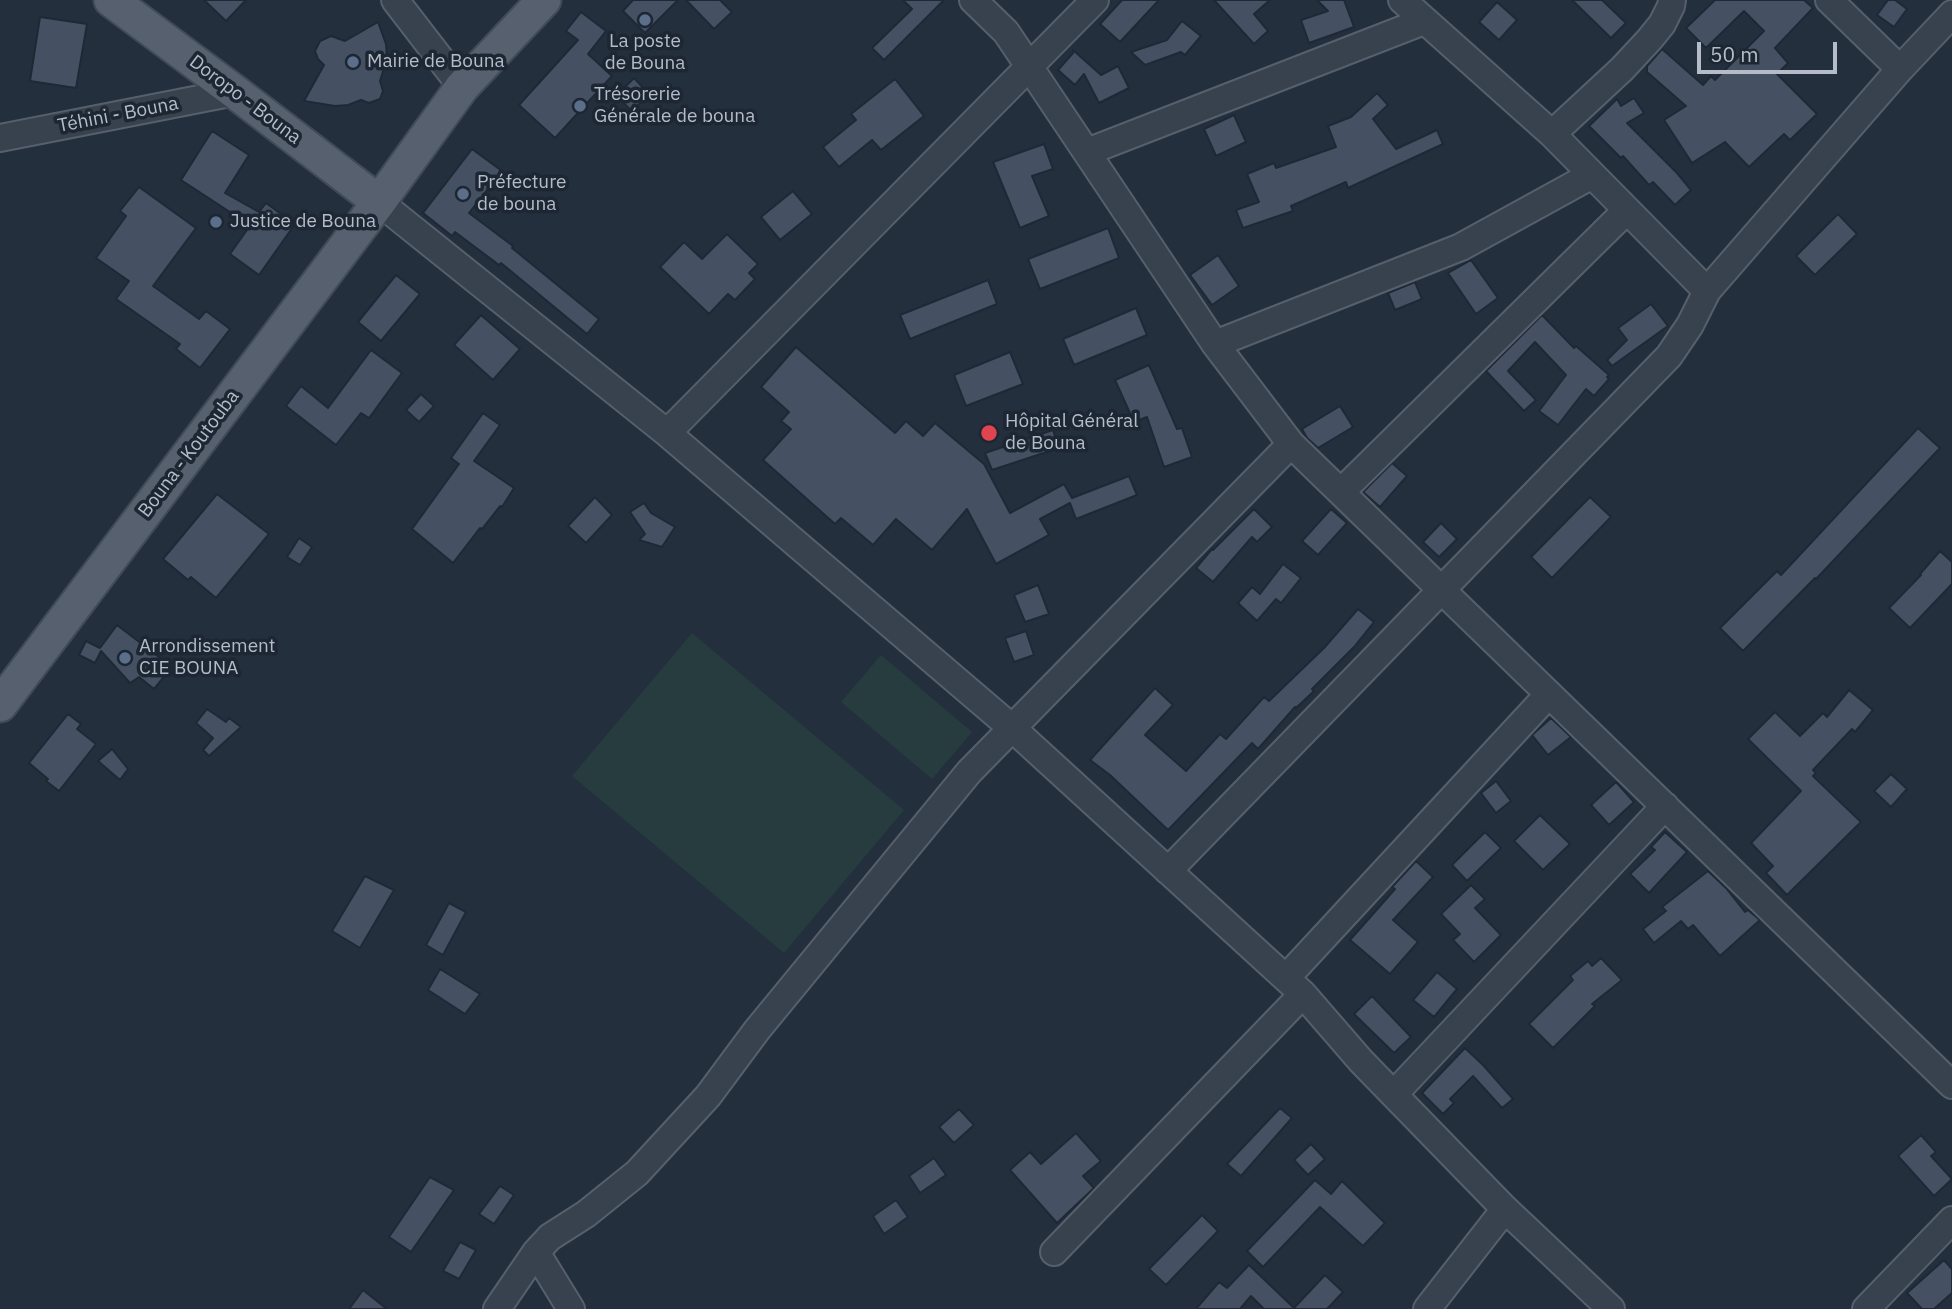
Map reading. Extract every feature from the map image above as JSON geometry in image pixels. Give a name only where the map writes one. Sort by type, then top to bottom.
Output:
[{"type":"main road","name":"Doropo - Bouna","points":[[111,0],[379,202]]},
{"type":"main road","name":"Bouna - Koutouba","points":[[0,705],[379,202],[462,87],[544,0]]},
{"type":"street","points":[[395,0],[462,87]]},
{"type":"street","points":[[973,0],[1006,32],[1215,344],[1291,444],[1952,1085]]},
{"type":"street","points":[[667,433],[1095,0]]},
{"type":"street","points":[[1402,0],[1552,134],[1707,291]]},
{"type":"street","points":[[1552,134],[1649,40],[1662,24],[1672,0]]},
{"type":"street","points":[[1829,0],[1900,69]]},
{"type":"street","points":[[1168,871],[1669,356],[1690,325],[1707,291],[1900,69],[1952,15]]},
{"type":"street","points":[[1087,152],[1424,21]]},
{"type":"street","name":"Téhini - Bouna","points":[[0,138],[235,92]]},
{"type":"street","points":[[1215,344],[1461,247],[1592,175]]},
{"type":"street","points":[[379,202],[667,433],[1012,728],[1294,986],[1361,1061],[1505,1209],[1611,1309]]},
{"type":"street","points":[[1341,492],[1626,211]]},
{"type":"street","points":[[497,1309],[536,1252],[550,1237],[586,1213],[637,1172],[708,1096],[757,1030],[969,772],[1291,444]]},
{"type":"street","points":[[1054,1252],[1294,986],[1549,694]]},
{"type":"street","points":[[1394,1094],[1665,806]]},
{"type":"street","points":[[1427,1309],[1505,1209]]},
{"type":"street","points":[[1866,1309],[1952,1220]]},
{"type":"street","points":[[536,1252],[571,1309]]},
{"type":"green space","points":[[692,633],[904,810],[784,953],[572,776]]},
{"type":"green space","points":[[881,655],[972,732],[932,779],[841,702]]},
{"type":"building","points":[[204,0],[246,0],[226,21]]},
{"type":"building","points":[[633,0],[678,0],[645,33],[623,11]]},
{"type":"building","points":[[686,0],[720,0],[732,12],[714,29]]},
{"type":"building","points":[[903,0],[944,0],[884,60],[872,48],[912,9]]},
{"type":"building","points":[[1122,0],[1159,0],[1120,42],[1100,24]]},
{"type":"building","points":[[1214,0],[1270,0],[1254,14],[1268,31],[1254,44]]},
{"type":"building","points":[[1317,0],[1344,0],[1354,27],[1309,43],[1301,20],[1328,11]]},
{"type":"building","points":[[1572,0],[1602,0],[1626,23],[1611,38]]},
{"type":"building","points":[[1715,0],[1804,0],[1813,8],[1775,48],[1788,63],[1777,74],[1817,114],[1790,140],[1784,134],[1749,167],[1725,142],[1692,163],[1664,120],[1686,106],[1647,72],[1647,66],[1662,49],[1703,85],[1711,76],[1715,80],[1764,31],[1744,11],[1706,48],[1686,28]]},
{"type":"building","points":[[1888,0],[1895,0],[1907,9],[1894,27],[1877,15]]},
{"type":"building","points":[[1497,2],[1517,20],[1499,40],[1479,22]]},
{"type":"building","points":[[581,12],[606,31],[588,54],[612,76],[555,138],[519,105],[578,40],[566,31]]},
{"type":"building","points":[[40,17],[87,24],[76,88],[30,81]]},
{"type":"building","points":[[1182,21],[1201,36],[1185,55],[1181,52],[1145,65],[1131,52],[1167,40]]},
{"type":"building","name":"Mairie de Bouna","points":[[378,22],[386,44],[387,58],[380,81],[383,91],[380,99],[369,103],[361,100],[335,106],[304,101],[324,65],[315,51],[320,41],[331,36],[345,41]]},
{"type":"building","points":[[1073,50],[1101,75],[1118,66],[1129,88],[1099,103],[1084,74],[1075,85],[1058,70]]},
{"type":"building","points":[[634,78],[649,94],[632,111],[616,96]]},
{"type":"building","points":[[895,79],[924,116],[881,150],[872,140],[839,167],[823,147],[856,120],[851,114]]},
{"type":"building","points":[[1377,93],[1388,105],[1373,119],[1396,149],[1437,130],[1443,144],[1348,188],[1346,182],[1291,206],[1293,211],[1243,228],[1236,210],[1259,202],[1247,174],[1274,163],[1276,168],[1336,147],[1328,126],[1351,117]]},
{"type":"building","points":[[1634,98],[1644,113],[1627,123],[1691,190],[1675,205],[1653,182],[1649,185],[1623,156],[1621,158],[1589,126],[1617,99],[1621,106]]},
{"type":"building","points":[[1234,115],[1246,142],[1216,156],[1204,129]]},
{"type":"building","points":[[212,131],[249,155],[225,193],[259,212],[266,203],[295,224],[259,275],[230,254],[249,227],[181,180]]},
{"type":"building","points":[[1044,144],[1053,169],[1032,176],[1049,216],[1020,228],[993,162]]},
{"type":"building","points":[[472,149],[502,171],[469,213],[513,246],[512,248],[599,319],[587,334],[501,263],[499,265],[455,232],[452,236],[423,213]]},
{"type":"building","points":[[139,187],[196,228],[153,286],[199,319],[206,311],[230,329],[200,368],[176,349],[180,344],[116,299],[129,281],[96,258],[126,216],[120,211]]},
{"type":"building","points":[[793,191],[812,214],[780,240],[761,217]]},
{"type":"building","points":[[1838,214],[1857,234],[1815,275],[1796,256]]},
{"type":"building","points":[[1108,228],[1119,258],[1040,289],[1028,259]]},
{"type":"building","points":[[727,234],[758,264],[749,273],[755,279],[735,300],[728,294],[709,314],[660,267],[684,242],[702,259]]},
{"type":"building","points":[[1218,255],[1239,286],[1212,305],[1190,275]]},
{"type":"building","points":[[1471,260],[1498,298],[1476,314],[1448,273]]},
{"type":"building","points":[[396,275],[420,294],[381,341],[358,322]]},
{"type":"building","points":[[988,280],[997,304],[910,339],[900,315]]},
{"type":"building","points":[[1415,282],[1422,299],[1395,310],[1388,293]]},
{"type":"building","points":[[1651,304],[1668,326],[1612,366],[1607,360],[1627,340],[1618,328]]},
{"type":"building","points":[[1136,308],[1147,335],[1074,365],[1063,339]]},
{"type":"building","points":[[481,315],[520,349],[493,380],[454,345]]},
{"type":"building","points":[[1542,315],[1574,348],[1576,346],[1609,375],[1609,379],[1594,396],[1586,389],[1558,425],[1539,411],[1566,375],[1535,342],[1508,371],[1536,400],[1524,411],[1486,371]]},
{"type":"building","points":[[796,347],[895,433],[906,421],[923,436],[935,423],[984,464],[1010,513],[1064,484],[1072,498],[1129,476],[1137,495],[1076,519],[1070,503],[1040,519],[1049,535],[996,564],[967,509],[932,550],[896,519],[873,545],[841,518],[835,524],[763,460],[791,429],[781,421],[789,412],[761,387]]},
{"type":"building","points":[[371,350],[402,373],[369,418],[361,413],[336,445],[286,406],[301,386],[328,408]]},
{"type":"building","points":[[1010,352],[1023,384],[966,406],[954,375]]},
{"type":"building","points":[[1149,365],[1177,429],[1182,428],[1192,457],[1164,467],[1147,417],[1134,422],[1115,380]]},
{"type":"building","points":[[421,394],[434,406],[419,422],[406,410]]},
{"type":"building","points":[[1340,406],[1353,427],[1318,448],[1302,429]]},
{"type":"building","points":[[483,413],[500,425],[474,461],[514,488],[502,507],[500,506],[482,529],[480,528],[453,563],[412,529],[459,464],[451,458]]},
{"type":"building","points":[[1918,428],[1940,448],[1816,579],[1743,651],[1720,628],[1777,571],[1781,575]]},
{"type":"building","points":[[1053,430],[1059,448],[992,470],[985,453]]},
{"type":"building","points":[[1392,463],[1407,476],[1380,507],[1363,492]]},
{"type":"building","points":[[217,494],[269,534],[216,598],[163,559]]},
{"type":"building","points":[[595,497],[612,515],[586,543],[568,526]]},
{"type":"building","points":[[1590,497],[1611,517],[1552,578],[1531,557]]},
{"type":"building","points":[[644,503],[651,513],[675,527],[662,547],[639,540],[645,534],[630,512]]},
{"type":"building","points":[[1254,509],[1272,527],[1257,542],[1252,537],[1213,582],[1196,568]]},
{"type":"building","points":[[1331,509],[1347,523],[1318,555],[1302,541]]},
{"type":"building","points":[[1441,523],[1457,539],[1439,557],[1423,542]]},
{"type":"building","points":[[299,538],[312,547],[300,565],[287,557]]},
{"type":"building","points":[[1940,551],[1952,562],[1952,584],[1910,628],[1889,608]]},
{"type":"building","points":[[1283,564],[1301,578],[1281,603],[1276,599],[1257,621],[1238,603],[1252,587],[1260,594]]},
{"type":"building","points":[[1038,585],[1049,614],[1025,622],[1014,595]]},
{"type":"building","points":[[1358,609],[1374,622],[1354,647],[1258,749],[1252,743],[1168,830],[1110,775],[1090,760],[1155,688],[1173,705],[1145,735],[1186,771],[1220,734],[1226,739],[1264,697],[1269,701],[1324,648]]},
{"type":"building","points":[[117,625],[172,667],[154,689],[139,677],[130,683],[101,651],[95,663],[79,655],[86,641],[100,648]]},
{"type":"building","points":[[1026,631],[1034,655],[1014,662],[1005,638]]},
{"type":"building","points":[[1849,690],[1873,710],[1855,732],[1852,729],[1813,770],[1816,773],[1813,776],[1861,822],[1787,895],[1766,873],[1773,866],[1751,843],[1801,791],[1748,739],[1775,712],[1800,736],[1823,713],[1827,717]]},
{"type":"building","points":[[207,709],[226,722],[229,718],[241,727],[209,756],[203,750],[213,738],[196,723]]},
{"type":"building","points":[[68,714],[81,724],[77,729],[96,744],[59,791],[29,763]]},
{"type":"building","points":[[1551,718],[1571,737],[1548,755],[1532,735]]},
{"type":"building","points":[[112,749],[128,769],[120,780],[98,761]]},
{"type":"building","points":[[1891,774],[1907,789],[1891,807],[1874,791]]},
{"type":"building","points":[[1496,781],[1511,801],[1496,813],[1481,793]]},
{"type":"building","points":[[1616,782],[1634,802],[1609,825],[1591,805]]},
{"type":"building","points":[[1540,815],[1570,844],[1543,870],[1514,841]]},
{"type":"building","points":[[1485,832],[1501,848],[1467,881],[1452,865]]},
{"type":"building","points":[[1665,832],[1687,852],[1649,893],[1630,874],[1655,850],[1651,847]]},
{"type":"building","points":[[1416,861],[1433,877],[1393,920],[1418,942],[1390,974],[1350,940]]},
{"type":"building","points":[[1708,871],[1745,912],[1748,910],[1760,920],[1720,956],[1693,925],[1688,929],[1681,921],[1654,943],[1643,929],[1666,911],[1662,907]]},
{"type":"building","points":[[365,876],[394,890],[360,948],[332,931]]},
{"type":"building","points":[[1471,885],[1485,899],[1475,908],[1501,935],[1474,962],[1453,940],[1460,934],[1441,914]]},
{"type":"building","points":[[449,903],[466,912],[443,955],[426,945]]},
{"type":"building","points":[[1601,958],[1622,980],[1592,1004],[1595,1006],[1553,1048],[1529,1024],[1573,980],[1570,976],[1588,961],[1592,966]]},
{"type":"building","points":[[440,969],[480,994],[465,1014],[428,990]]},
{"type":"building","points":[[1437,972],[1457,989],[1434,1017],[1413,1000]]},
{"type":"building","points":[[1372,996],[1411,1037],[1394,1053],[1354,1014]]},
{"type":"building","points":[[1465,1048],[1513,1099],[1502,1108],[1473,1076],[1450,1099],[1454,1103],[1443,1114],[1422,1093]]},
{"type":"building","points":[[1280,1108],[1292,1118],[1241,1176],[1227,1164]]},
{"type":"building","points":[[959,1109],[974,1125],[954,1143],[939,1127]]},
{"type":"building","points":[[1076,1133],[1101,1161],[1083,1176],[1094,1188],[1057,1223],[1010,1170],[1030,1152],[1041,1164]]},
{"type":"building","points":[[1921,1135],[1936,1152],[1931,1156],[1952,1179],[1934,1196],[1898,1156]]},
{"type":"building","points":[[1311,1144],[1325,1159],[1308,1175],[1294,1160]]},
{"type":"building","points":[[934,1158],[946,1175],[920,1193],[909,1176]]},
{"type":"building","points":[[430,1177],[454,1190],[411,1252],[389,1237]]},
{"type":"building","points":[[1315,1180],[1331,1194],[1342,1181],[1385,1223],[1363,1246],[1320,1207],[1263,1267],[1247,1251]]},
{"type":"building","points":[[500,1186],[514,1195],[494,1224],[479,1214]]},
{"type":"building","points":[[896,1200],[908,1217],[884,1234],[873,1216]]},
{"type":"building","points":[[1202,1215],[1218,1231],[1166,1285],[1149,1269]]},
{"type":"building","points":[[460,1242],[476,1250],[459,1279],[443,1271]]},
{"type":"building","points":[[1944,1260],[1952,1269],[1952,1293],[1934,1309],[1922,1309],[1907,1293]]},
{"type":"building","points":[[1249,1265],[1294,1308],[1325,1275],[1343,1292],[1327,1309],[1264,1309],[1251,1296],[1240,1309],[1196,1309],[1219,1282],[1227,1288]]},
{"type":"building","points":[[363,1290],[387,1309],[349,1309]]},
{"type":"place","name":"La poste de Bouna","points":[[645,20]]},
{"type":"place","name":"Mairie de Bouna","points":[[353,62]]},
{"type":"place","name":"Trésorerie Générale de bouna","points":[[580,106]]},
{"type":"place","name":"Préfecture de bouna","points":[[463,194]]},
{"type":"place","name":"Justice de Bouna","points":[[216,222]]},
{"type":"place","name":"Hôpital Général de Bouna","points":[[989,433]]},
{"type":"place","name":"Arrondissement CIE BOUNA","points":[[125,658]]}]
